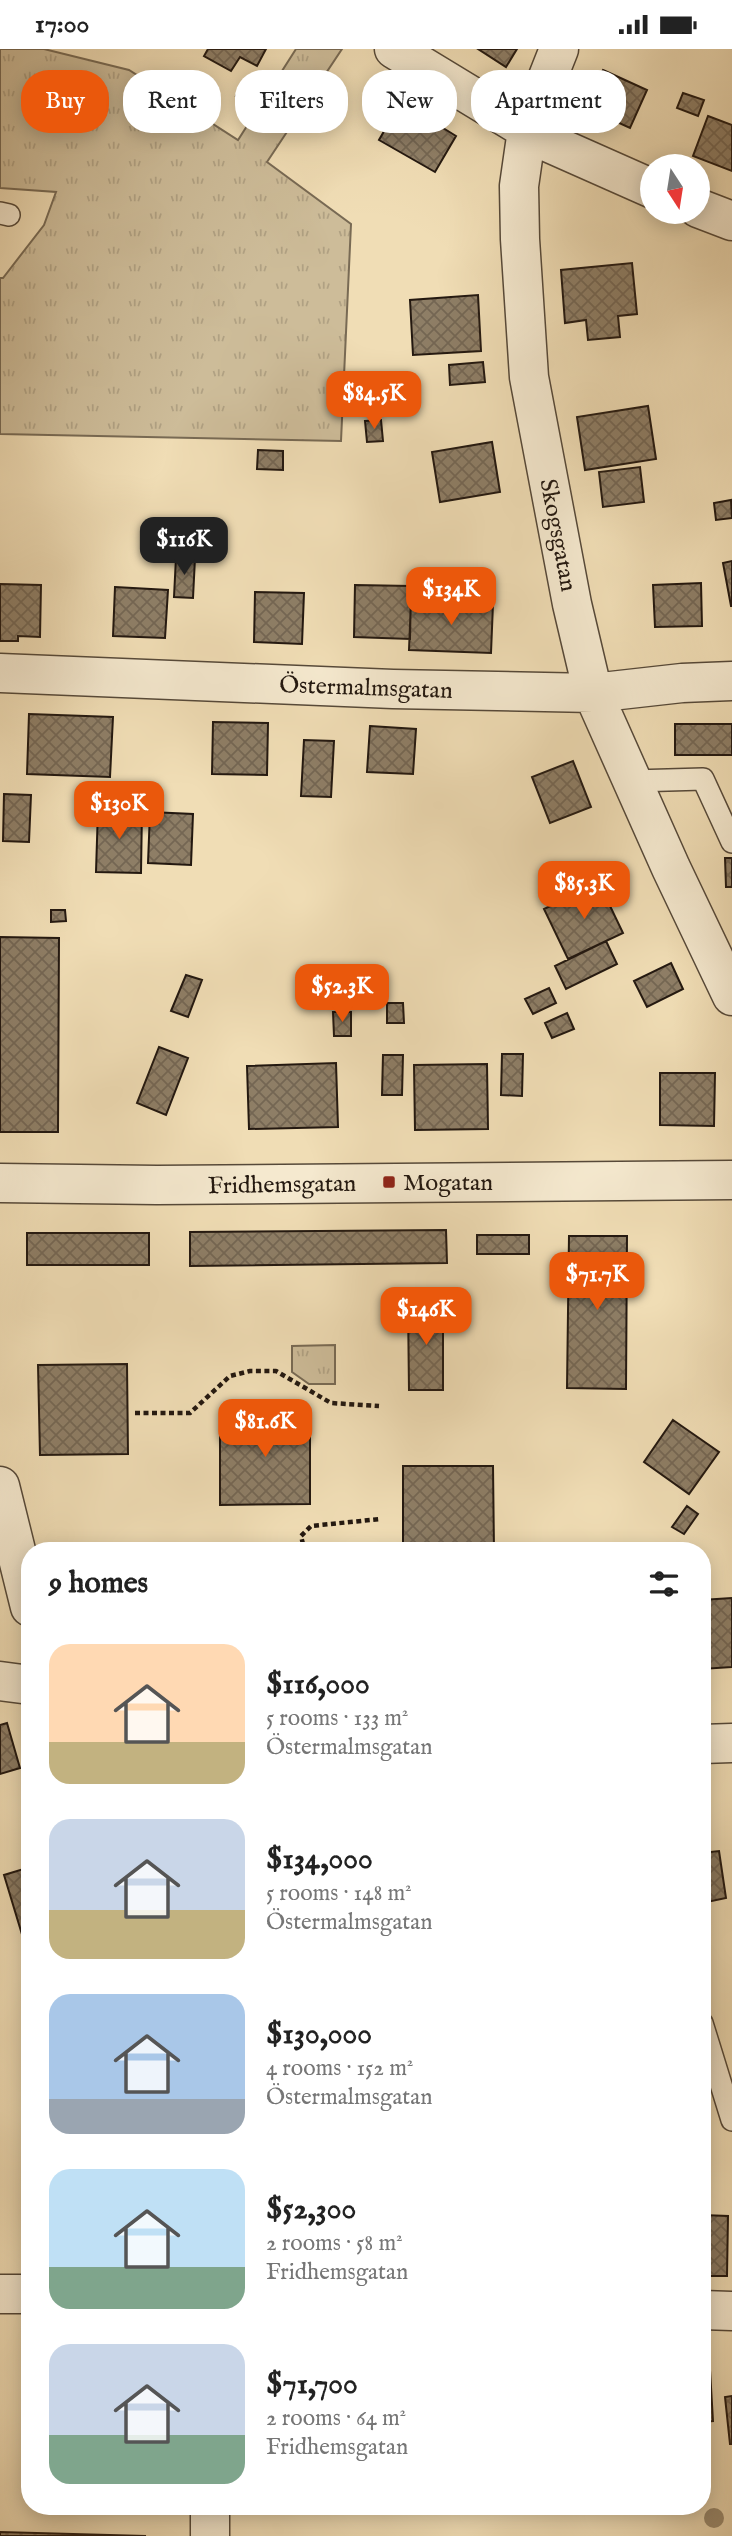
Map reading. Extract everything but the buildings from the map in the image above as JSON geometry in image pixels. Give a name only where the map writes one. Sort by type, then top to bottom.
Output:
[{"type":"street","points":[[394,49],[471,96]]},
{"type":"street","name":"Skogsgatan","points":[[551,70],[559,49]]},
{"type":"street","name":"Skogsgatan","points":[[527,133],[519,186],[529,377],[572,604],[593,693],[671,869],[732,996]]},
{"type":"street","points":[[533,133],[572,154],[640,183]]},
{"type":"street","points":[[710,213],[732,221]]},
{"type":"street","name":"Östermalmsgatan","points":[[0,673],[393,689],[593,693],[682,683],[732,681]]},
{"type":"street","name":"Fridhemsgatan","points":[[0,1183],[157,1185],[732,1179]]},
{"type":"street","points":[[0,1486],[21,1571]]},
{"type":"street","points":[[0,1681],[21,1684]]},
{"type":"street","points":[[711,1744],[732,1743]]},
{"type":"street","points":[[0,2294],[21,2294]]},
{"type":"street","points":[[711,2310],[732,2311]]},
{"type":"street","points":[[210,2515],[210,2536]]},
{"type":"lane","points":[[633,781],[703,779],[732,842]]},
{"type":"lane","points":[[711,2052],[732,2120]]},
{"type":"path","points":[[135,1413],[190,1413],[230,1377],[250,1371],[276,1371],[331,1403],[379,1406]]},
{"type":"path","points":[[302,1542],[301,1536],[311,1526],[380,1519]]},
{"type":"green space","points":[[0,49],[44,49],[129,70],[123,70],[123,133],[221,133],[221,129],[238,140],[242,133],[286,133],[267,162],[351,224],[341,441],[0,434],[0,278],[3,278],[44,225],[56,192],[0,188]]},
{"type":"green space","points":[[296,49],[342,49],[328,70],[283,70]]},
{"type":"green space","points":[[335,1345],[335,1384],[309,1384],[292,1372],[292,1346]]},
{"type":"place","name":"Mogatan","points":[[389,1182]]}]
